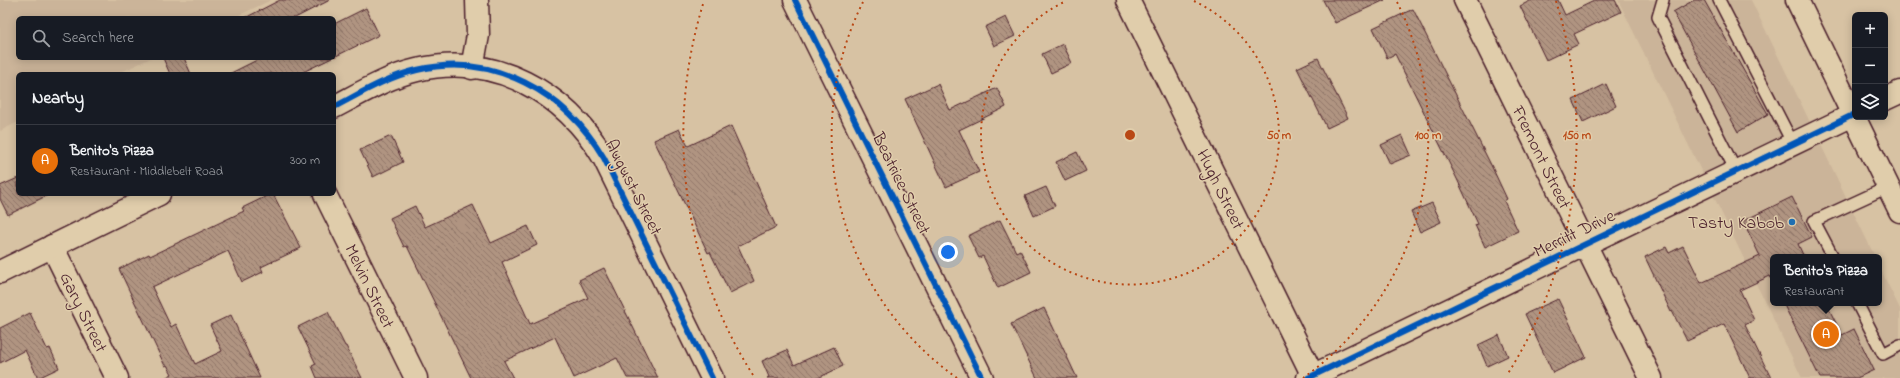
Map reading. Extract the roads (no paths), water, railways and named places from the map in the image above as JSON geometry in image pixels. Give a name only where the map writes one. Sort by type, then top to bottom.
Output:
[{"type":"street","points":[[472,68],[478,35],[477,0]]},
{"type":"street","name":"Beatrice Street","points":[[795,0],[982,378]]},
{"type":"street","name":"Hugh Street","points":[[1128,0],[1312,377]]},
{"type":"street","name":"Fremont Street","points":[[1465,0],[1650,378]]},
{"type":"street","points":[[1797,0],[1852,111]]},
{"type":"street","name":"August Street","points":[[336,106],[386,80],[417,70],[436,67],[472,68],[508,75],[544,92],[574,117],[595,143],[712,378]]},
{"type":"street","points":[[1888,98],[1900,92]]},
{"type":"street","name":"Merritt Drive","points":[[1312,377],[1852,116]]},
{"type":"street","points":[[1856,120],[1900,211]]},
{"type":"street","points":[[0,272],[155,196]]},
{"type":"street","name":"Melvin Street","points":[[326,196],[416,378]]},
{"type":"street","name":"Gary Street","points":[[52,246],[117,378]]},
{"type":"lane","points":[[1663,0],[1658,17],[1736,171]]},
{"type":"lane","points":[[1719,0],[1793,144]]},
{"type":"lane","points":[[1831,254],[1814,221],[1888,187]]},
{"type":"lane","points":[[1859,306],[1883,354],[1900,345]]},
{"type":"place","name":"Tasty Kabob","points":[[1792,222]]},
{"type":"place","name":"Benito's Pizza","points":[[1826,334]]}]
